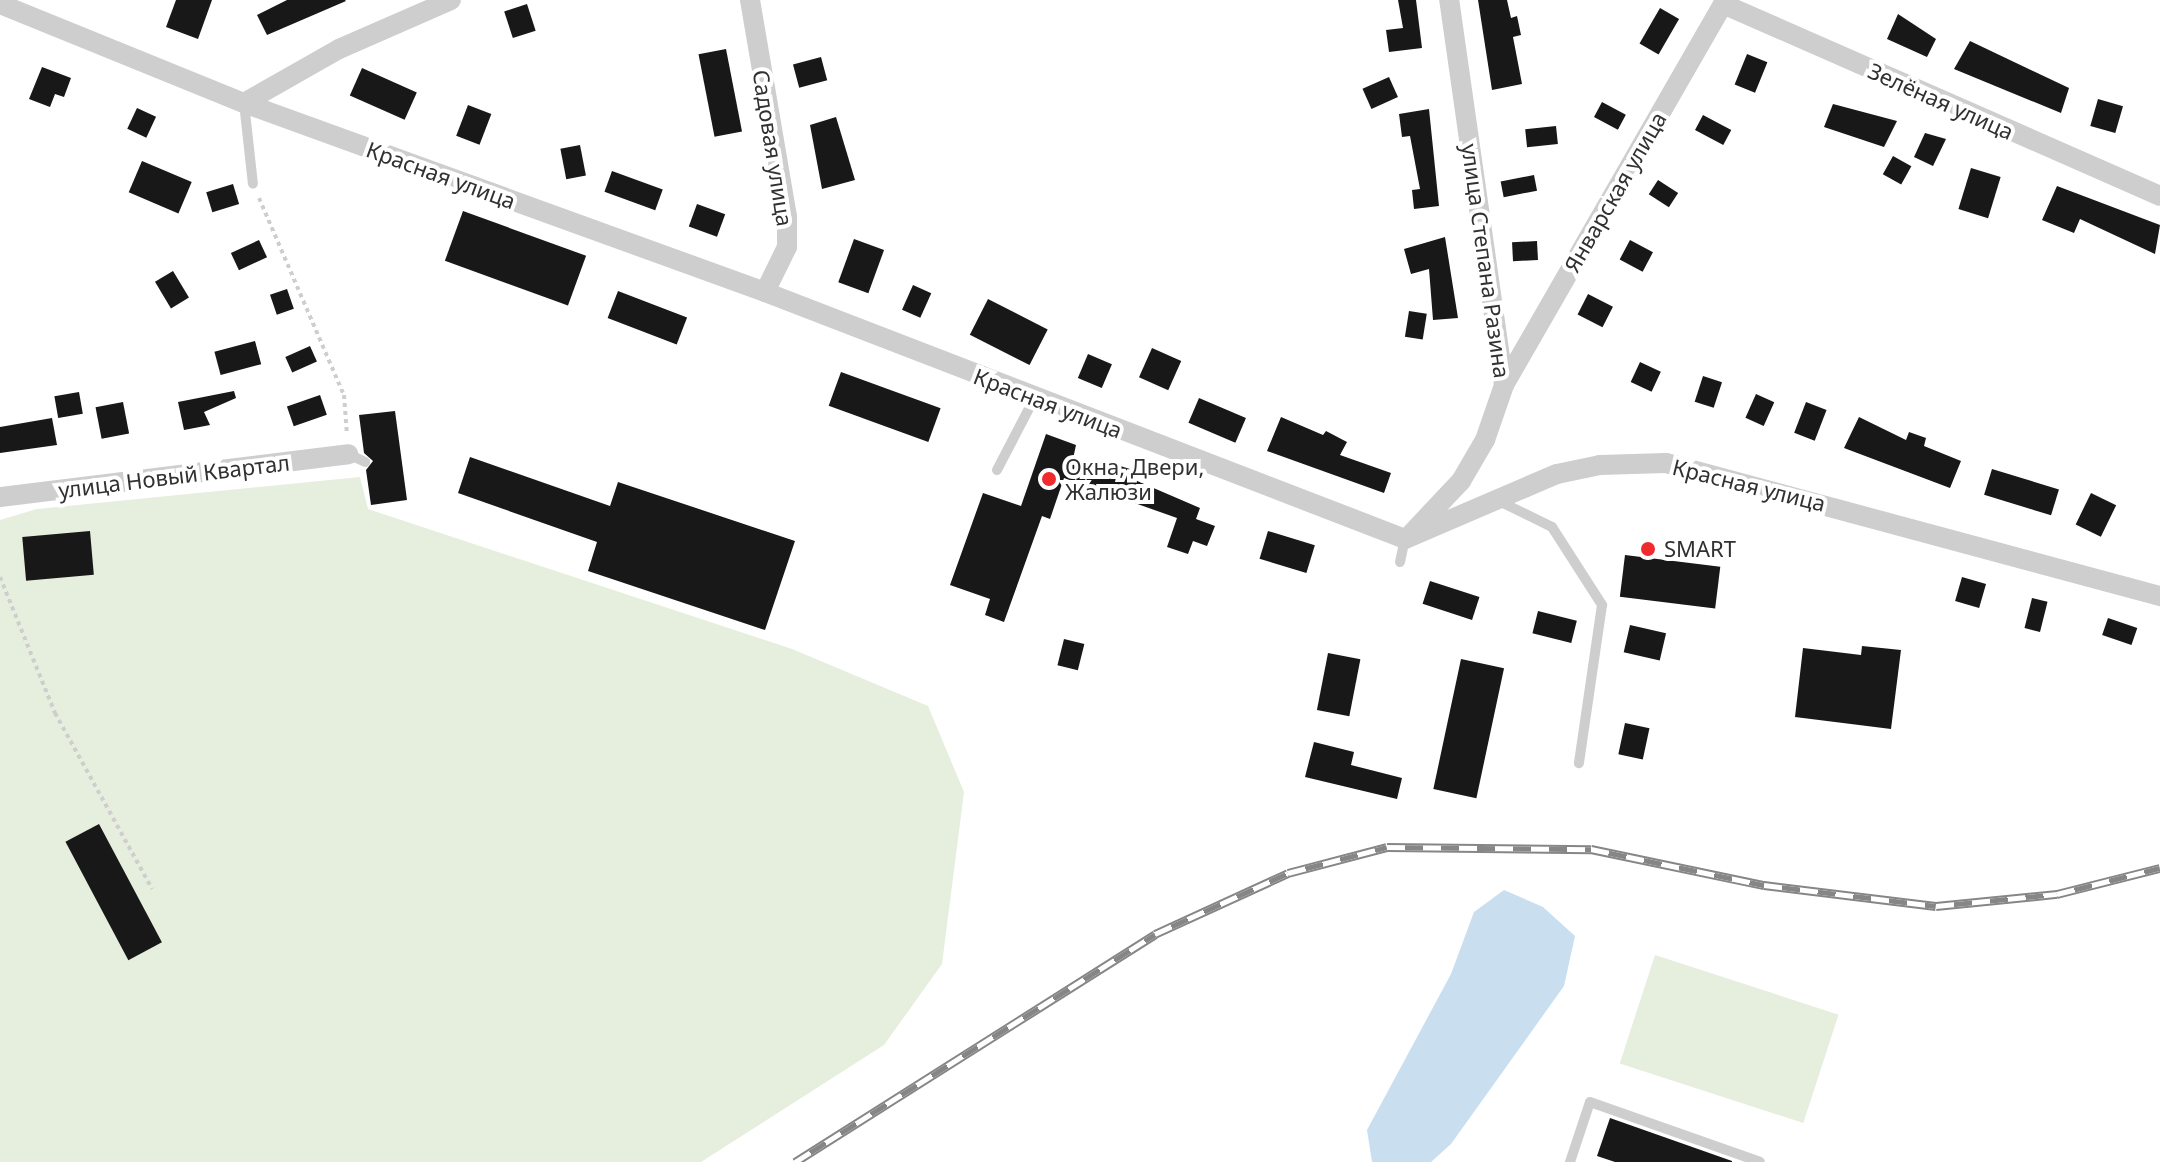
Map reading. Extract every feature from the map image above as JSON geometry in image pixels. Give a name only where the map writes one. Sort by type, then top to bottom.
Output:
[{"type":"street","points":[[244,103],[339,49],[451,0]]},
{"type":"street","name":"Садовая улица","points":[[750,0],[787,216],[787,247],[765,292]]},
{"type":"street","name":"улица Степана Разина","points":[[1405,539],[1461,481],[1485,440],[1504,385],[1449,0]]},
{"type":"street","name":"Январская улица","points":[[1504,385],[1724,2]]},
{"type":"street","name":"Зелёная улица","points":[[1724,2],[2160,196]]},
{"type":"street","name":"Красная улица","points":[[0,4],[244,103],[765,292],[1034,399],[1405,539],[1498,500],[1600,465],[1666,463],[2160,596]]},
{"type":"street","name":"улица Новый Квартал","points":[[0,497],[357,458]]},
{"type":"lane","points":[[244,103],[253,184]]},
{"type":"lane","points":[[997,470],[1034,399]]},
{"type":"lane","points":[[1498,500],[1552,527],[1602,605],[1579,763]]},
{"type":"lane","points":[[1400,562],[1405,539]]},
{"type":"lane","points":[[1570,1162],[1590,1102],[1760,1162]]},
{"type":"path","points":[[253,184],[344,395],[357,458]]},
{"type":"path","points":[[0,577],[55,713],[152,889]]},
{"type":"green space","points":[[360,477],[368,509],[792,649],[928,706],[964,792],[942,964],[884,1045],[701,1162],[0,1162],[0,520],[37,509]]},
{"type":"green space","points":[[1655,955],[1839,1015],[1803,1123],[1620,1063]]},
{"type":"water","points":[[1504,890],[1543,907],[1575,936],[1564,986],[1451,1144],[1431,1162],[1372,1162],[1367,1130],[1451,974],[1474,912]]},
{"type":"building","points":[[176,0],[212,0],[198,39],[166,27]]},
{"type":"building","points":[[287,0],[346,1],[267,35],[257,15]]},
{"type":"building","points":[[1398,0],[1416,0],[1422,48],[1389,52],[1386,30],[1403,28]]},
{"type":"building","points":[[1478,0],[1507,0],[1511,18],[1517,16],[1521,35],[1513,37],[1522,84],[1492,90]]},
{"type":"building","points":[[527,4],[536,31],[513,38],[504,11]]},
{"type":"building","points":[[1660,8],[1679,19],[1659,55],[1640,44]]},
{"type":"building","points":[[1898,14],[1936,39],[1927,57],[1887,39]]},
{"type":"building","points":[[1970,41],[2069,88],[2061,113],[1954,69]]},
{"type":"building","points":[[726,49],[742,131],[715,137],[699,54]]},
{"type":"building","points":[[1747,54],[1767,62],[1755,93],[1735,85]]},
{"type":"building","points":[[821,57],[827,80],[799,88],[793,65]]},
{"type":"building","points":[[42,67],[71,78],[64,97],[55,94],[50,107],[29,99]]},
{"type":"building","points":[[362,68],[417,92],[405,120],[350,95]]},
{"type":"building","points":[[1389,77],[1398,97],[1371,109],[1363,89]]},
{"type":"building","points":[[2098,99],[2123,106],[2115,133],[2090,126]]},
{"type":"building","points":[[1602,102],[1626,115],[1618,130],[1594,117]]},
{"type":"building","points":[[1833,104],[1897,121],[1884,147],[1824,127]]},
{"type":"building","points":[[468,105],[491,114],[480,145],[456,136]]},
{"type":"building","points":[[137,108],[156,117],[146,138],[127,129]]},
{"type":"building","points":[[1429,109],[1439,206],[1414,209],[1412,190],[1420,189],[1410,136],[1402,137],[1399,114]]},
{"type":"building","points":[[1703,115],[1731,130],[1723,145],[1695,130]]},
{"type":"building","points":[[836,117],[855,180],[822,189],[810,125]]},
{"type":"building","points":[[1556,126],[1558,144],[1527,147],[1525,129]]},
{"type":"building","points":[[1925,133],[1946,139],[1933,166],[1914,157]]},
{"type":"building","points":[[580,145],[586,175],[566,179],[560,149]]},
{"type":"building","points":[[1893,156],[1911,166],[1901,185],[1883,174]]},
{"type":"building","points":[[142,161],[192,182],[178,213],[129,192]]},
{"type":"building","points":[[1971,168],[2001,177],[1988,218],[1958,209]]},
{"type":"building","points":[[612,171],[663,189],[655,210],[604,192]]},
{"type":"building","points":[[1534,175],[1537,191],[1504,197],[1501,181]]},
{"type":"building","points":[[1658,180],[1678,193],[1669,207],[1649,194]]},
{"type":"building","points":[[233,184],[239,204],[212,212],[206,192]]},
{"type":"building","points":[[2057,186],[2160,225],[2155,254],[2080,219],[2074,233],[2042,220]]},
{"type":"building","points":[[697,204],[725,214],[717,237],[689,227]]},
{"type":"building","points":[[463,211],[586,256],[568,306],[445,261]]},
{"type":"building","points":[[1445,237],[1458,318],[1433,320],[1429,269],[1411,274],[1404,249]]},
{"type":"building","points":[[854,239],[884,250],[868,293],[838,282]]},
{"type":"building","points":[[259,240],[267,257],[239,270],[231,253]]},
{"type":"building","points":[[1630,240],[1653,252],[1643,272],[1620,259]]},
{"type":"building","points":[[1537,241],[1538,260],[1513,261],[1512,242]]},
{"type":"building","points":[[173,271],[189,298],[171,308],[155,282]]},
{"type":"building","points":[[913,285],[931,293],[920,318],[902,310]]},
{"type":"building","points":[[287,289],[294,309],[277,315],[270,295]]},
{"type":"building","points":[[618,291],[687,318],[677,345],[608,318]]},
{"type":"building","points":[[1588,294],[1613,307],[1603,327],[1578,314]]},
{"type":"building","points":[[988,299],[1048,329],[1030,365],[970,335]]},
{"type":"building","points":[[1409,311],[1427,314],[1423,339],[1405,337]]},
{"type":"building","points":[[255,341],[261,364],[221,375],[214,352]]},
{"type":"building","points":[[310,346],[317,362],[292,373],[285,357]]},
{"type":"building","points":[[1152,348],[1181,361],[1168,390],[1139,377]]},
{"type":"building","points":[[1088,354],[1112,364],[1102,388],[1078,378]]},
{"type":"building","points":[[1640,362],[1661,372],[1652,392],[1631,382]]},
{"type":"building","points":[[841,372],[941,408],[928,442],[829,406]]},
{"type":"building","points":[[1703,376],[1722,382],[1714,408],[1695,402]]},
{"type":"building","points":[[234,391],[236,398],[204,412],[210,425],[184,430],[178,402]]},
{"type":"building","points":[[79,392],[83,414],[58,418],[54,396]]},
{"type":"building","points":[[1756,394],[1774,402],[1764,426],[1745,418]]},
{"type":"building","points":[[320,395],[327,415],[294,426],[287,406]]},
{"type":"building","points":[[1199,398],[1246,418],[1235,443],[1188,423]]},
{"type":"building","points":[[123,402],[129,433],[102,439],[96,407]]},
{"type":"building","points":[[1806,402],[1827,410],[1815,441],[1794,433]]},
{"type":"building","points":[[395,411],[407,500],[371,505],[366,470],[373,461],[364,453],[359,415]]},
{"type":"building","points":[[1281,417],[1323,435],[1326,431],[1347,442],[1340,455],[1391,473],[1384,493],[1267,451]]},
{"type":"building","points":[[1859,417],[1906,440],[1909,432],[1926,438],[1924,446],[1961,461],[1950,488],[1844,448]]},
{"type":"building","points":[[52,418],[57,445],[0,453],[0,427]]},
{"type":"building","points":[[1046,434],[1076,445],[1073,459],[1101,470],[1104,461],[1130,469],[1128,477],[1200,508],[1196,519],[1215,526],[1207,546],[1193,541],[1188,554],[1167,547],[1177,518],[1064,478],[1050,519],[1042,516],[1004,622],[985,615],[990,599],[950,585],[983,493],[1021,506]]},
{"type":"building","points":[[470,457],[610,506],[618,482],[795,541],[765,630],[588,571],[597,542],[458,493]]},
{"type":"building","points":[[1992,469],[2059,489],[2051,515],[1984,495]]},
{"type":"building","points":[[2091,493],[2116,505],[2101,537],[2076,524]]},
{"type":"building","points":[[90,531],[94,575],[26,581],[22,537]]},
{"type":"building","points":[[1268,531],[1315,545],[1306,573],[1260,559]]},
{"type":"building","points":[[1625,555],[1720,567],[1715,608],[1620,597]]},
{"type":"building","points":[[1962,577],[1986,584],[1979,608],[1955,601]]},
{"type":"building","points":[[1430,581],[1479,597],[1472,620],[1423,604]]},
{"type":"building","points":[[2032,598],[2048,602],[2040,632],[2025,628]]},
{"type":"building","points":[[1538,611],[1577,621],[1571,643],[1532,633]]},
{"type":"building","points":[[2108,618],[2137,628],[2131,645],[2102,635]]},
{"type":"building","points":[[1630,625],[1666,633],[1660,661],[1624,652]]},
{"type":"building","points":[[1064,639],[1084,644],[1078,670],[1057,665]]},
{"type":"building","points":[[1862,646],[1901,650],[1891,729],[1795,717],[1803,648],[1861,655]]},
{"type":"building","points":[[1328,653],[1360,659],[1349,716],[1317,710]]},
{"type":"building","points":[[1461,659],[1504,668],[1476,798],[1433,789]]},
{"type":"building","points":[[1625,723],[1649,728],[1643,759],[1618,754]]},
{"type":"building","points":[[1314,742],[1354,752],[1351,765],[1402,778],[1397,799],[1305,777]]},
{"type":"building","points":[[99,824],[162,942],[128,960],[65,842]]},
{"type":"building","points":[[1610,1118],[1732,1162],[1615,1162],[1597,1156]]},
{"type":"railway","points":[[795,1162],[1155,934],[1288,873],[1387,847],[1591,849],[1764,885],[1936,906],[2057,894],[2160,868]]},
{"type":"place","name":"Окна, Двери, Жалюзи","points":[[1049,479]]},
{"type":"place","name":"SMART","points":[[1648,549]]}]
